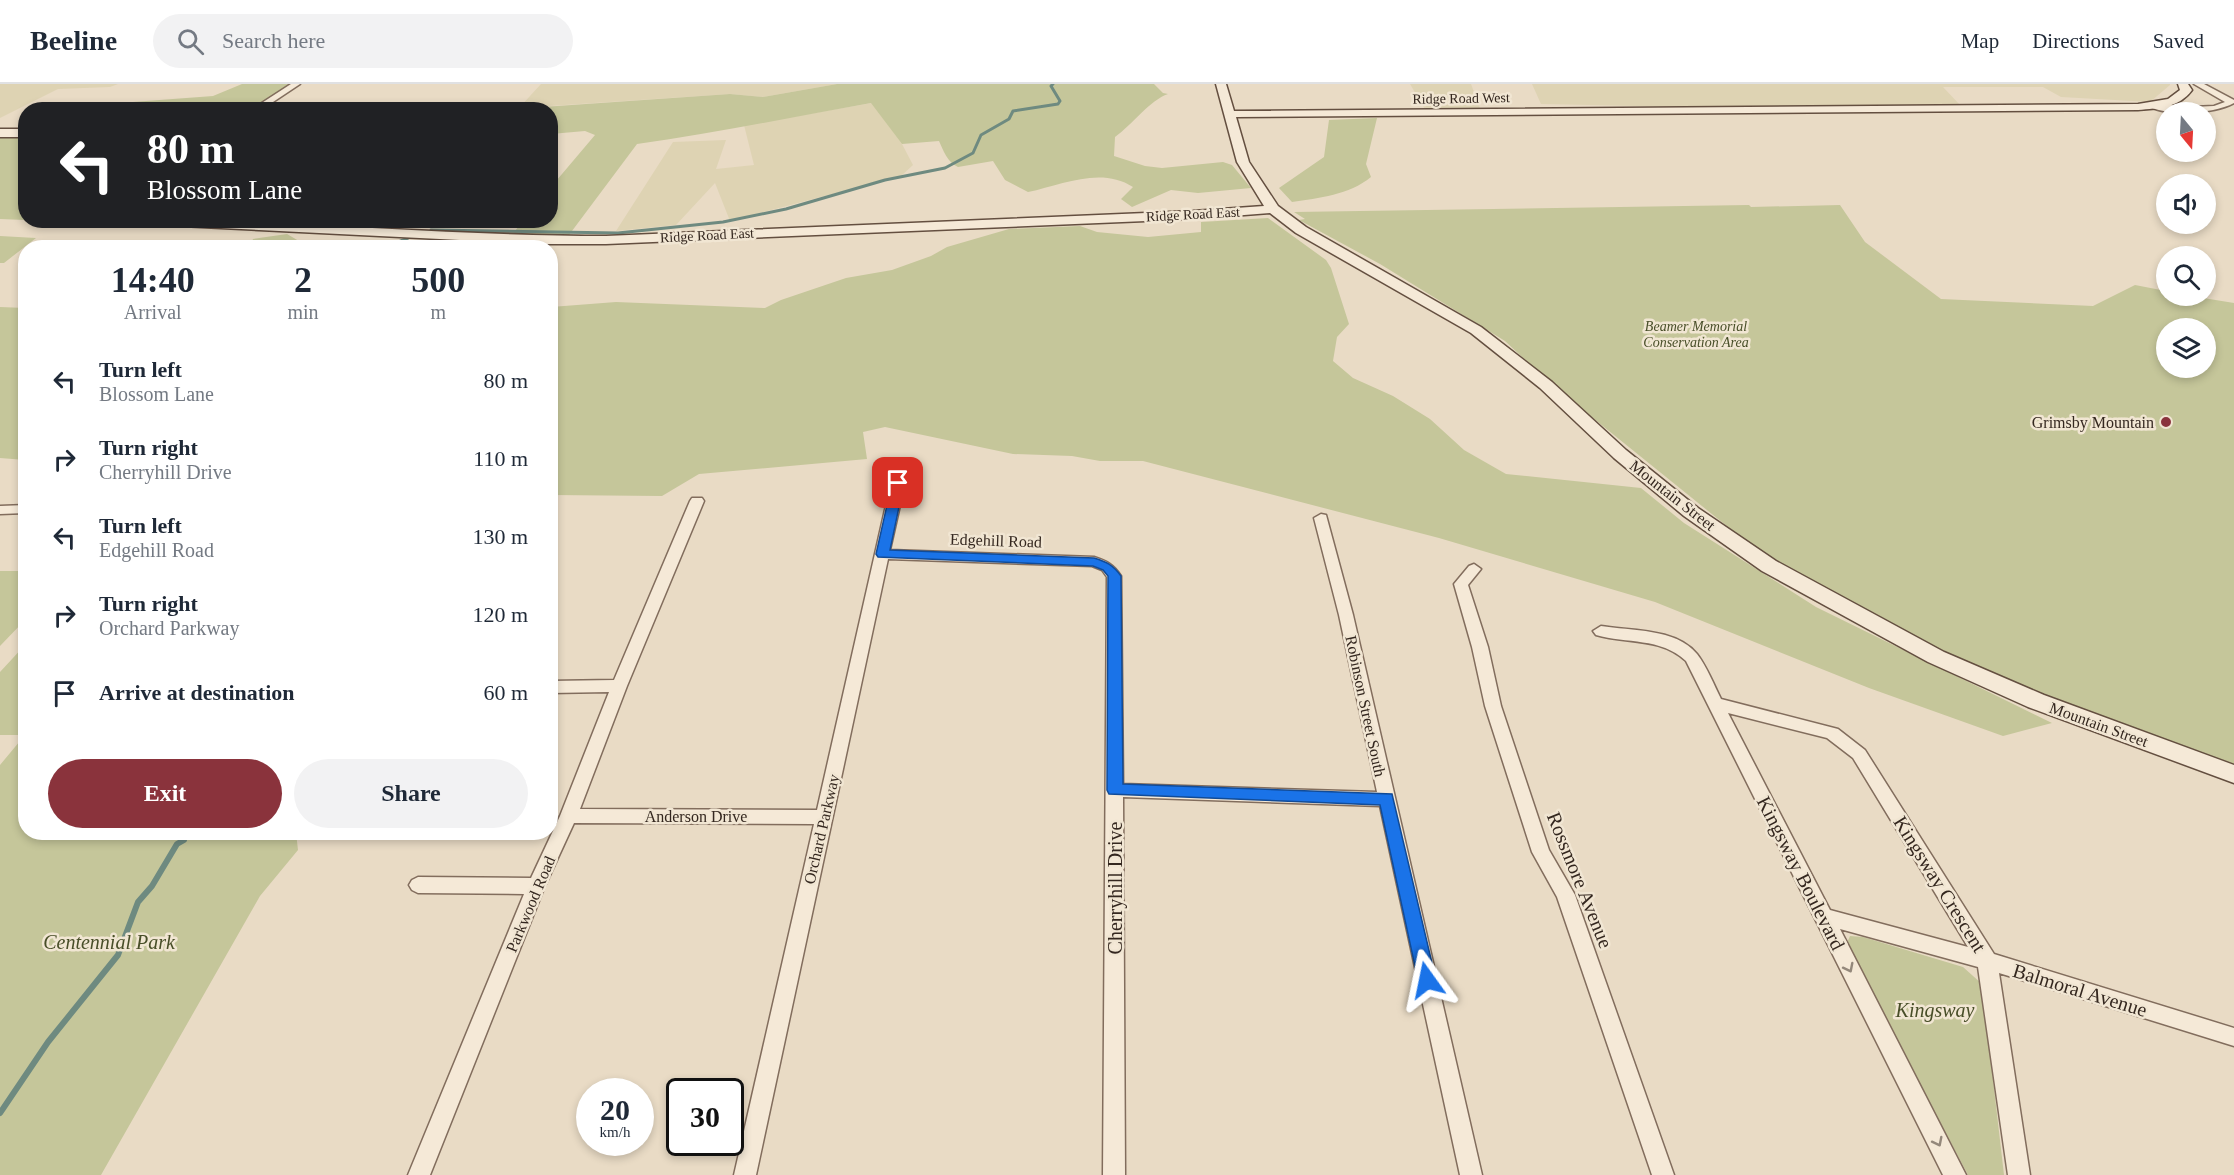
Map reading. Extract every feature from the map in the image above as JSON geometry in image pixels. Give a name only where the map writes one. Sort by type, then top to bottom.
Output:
[{"type":"main road","name":"Mountain Street","points":[[1221,84],[1243,162],[1273,209],[1301,230],[1476,330],[1546,385],[1620,454],[1691,512],[1769,566],[1936,657],[2036,701],[2234,774]]},
{"type":"main road","name":"Ridge Road West","points":[[1228,114],[2150,105],[2174,101],[2183,96],[2186,90],[2183,84]]},
{"type":"main road","points":[[0,133],[18,133]]},
{"type":"main road","name":"Ridge Road East","points":[[304,228],[528,239],[606,240],[1193,215],[1273,209]]},
{"type":"street","points":[[268,102],[296,84]]},
{"type":"street","points":[[2150,105],[2167,110],[2188,110],[2223,107],[2231,102],[2198,84]]},
{"type":"street","name":"Orchard Parkway","points":[[745,1175],[898,483]]},
{"type":"street","name":"Parkwood Road","points":[[558,839],[619,686],[697,501]]},
{"type":"street","points":[[0,510],[18,509]]},
{"type":"street","name":"Robinson Street South","points":[[1321,518],[1346,615],[1471,1175]]},
{"type":"street","name":"Edgehill Road","points":[[883,554],[1094,562],[1107,567]]},
{"type":"street","name":"Cherryhill Drive","points":[[1107,567],[1114,576],[1114,1175]]},
{"type":"street","name":"Rossmore Avenue","points":[[1474,569],[1461,584],[1480,647],[1493,706],[1541,852],[1566,895],[1663,1175]]},
{"type":"street","name":"Kingsway Boulevard","points":[[1601,631],[1668,641],[1684,648],[1692,658],[1955,1175]]},
{"type":"street","points":[[558,687],[619,686]]},
{"type":"street","name":"Kingsway Crescent","points":[[1716,704],[1832,733],[1848,743],[1859,754],[1987,962],[2019,1175]]},
{"type":"street","points":[[1115,790],[1387,799]]},
{"type":"street","name":"Anderson Drive","points":[[569,816],[824,817]]},
{"type":"street","name":"Parkwood Road","points":[[419,1175],[536,886],[558,840]]},
{"type":"street","points":[[418,885],[536,886]]},
{"type":"street","name":"Balmoral Avenue","points":[[1822,916],[1987,962],[2234,1037]]},
{"type":"shaded area","points":[[0,84],[118,84],[110,87],[58,89],[32,102],[18,102],[18,109],[0,118]]},
{"type":"shaded area","points":[[541,84],[837,84],[763,97],[730,94],[558,105],[558,102],[524,102]]},
{"type":"shaded area","points":[[1410,84],[1471,84],[1481,111],[1426,111]]},
{"type":"shaded area","points":[[1532,84],[2170,85],[2150,102],[2061,97],[2043,87],[1943,87],[1961,106],[1734,108],[1541,104]]},
{"type":"shaded area","points":[[872,103],[902,144],[913,165],[901,176],[730,221],[715,183],[676,225],[616,231],[673,142],[726,140],[716,169],[754,165],[744,125]]},
{"type":"green space","points":[[242,84],[294,84],[265,102],[133,102],[213,96]]},
{"type":"green space","points":[[837,84],[1154,84],[1163,93],[1168,94],[1148,107],[1115,137],[1114,156],[1145,166],[1162,168],[1223,162],[1232,165],[1251,188],[1198,193],[1171,190],[1132,207],[1121,199],[1133,187],[1108,178],[1081,179],[1028,192],[1005,180],[993,161],[958,167],[949,159],[939,141],[902,144],[871,103],[637,144],[566,239],[511,236],[517,228],[558,228],[558,179],[595,135],[585,131],[558,133],[558,106],[730,94],[763,97]]},
{"type":"green space","points":[[1377,118],[1366,164],[1371,177],[1343,192],[1292,202],[1279,188],[1324,157],[1329,120]]},
{"type":"green space","points":[[0,137],[18,137],[18,220],[0,219]]},
{"type":"green space","name":"Beamer Memorial Conservation Area","points":[[1840,205],[1865,242],[1941,299],[2093,306],[2135,285],[2156,289],[2156,306],[2216,306],[2216,300],[2234,303],[2234,767],[2087,713],[1944,653],[1815,585],[1754,548],[1552,385],[1505,341],[1380,264],[1299,220],[1305,219],[1294,212]]},
{"type":"green space","points":[[1268,218],[1326,260],[1331,268],[1349,324],[1337,337],[1333,361],[1353,378],[1393,396],[1430,419],[1464,450],[1506,474],[1641,488],[1684,523],[1816,607],[2052,723],[2003,736],[1869,688],[1655,602],[1439,538],[1143,461],[1100,461],[1072,456],[1013,454],[885,427],[863,432],[867,459],[699,474],[662,496],[558,495],[558,306],[616,302],[765,308],[781,300],[846,278],[892,270],[931,256],[947,247],[1009,229],[1080,226],[1097,232],[1148,237],[1201,232],[1201,222]]},
{"type":"green space","points":[[287,234],[297,240],[253,240]]},
{"type":"green space","points":[[0,236],[36,238],[18,240],[18,252],[4,263],[0,263]]},
{"type":"green space","points":[[0,307],[18,308],[18,459],[0,458]]},
{"type":"green space","points":[[0,571],[18,571],[18,627],[0,646]]},
{"type":"green space","name":"Centennial Park","points":[[18,653],[18,735],[0,735],[0,672]]},
{"type":"green space","name":"Centennial Park","points":[[18,743],[18,840],[297,840],[298,850],[260,896],[101,1175],[0,1175],[0,765]]},
{"type":"green space","name":"Kingsway","points":[[1850,936],[1863,937],[1963,967],[1982,984],[2004,1175],[1968,1175],[1846,945]]},
{"type":"waterway","points":[[431,230],[618,233],[723,222],[786,209],[885,180],[945,168],[973,153],[981,135],[1009,119],[1013,111],[1058,104],[1060,101],[1051,86],[1053,84]]},
{"type":"waterway","points":[[403,240],[408,238]]},
{"type":"waterway","points":[[0,1113],[48,1042],[118,955],[138,902],[152,886],[177,844],[184,840]]},
{"type":"place","name":"Grimsby Mountain","points":[[2166,422]]},
{"type":"route","points":[[898,483],[883,554],[1094,562],[1107,567],[1114,576],[1115,790],[1387,799],[1427,980]]}]
